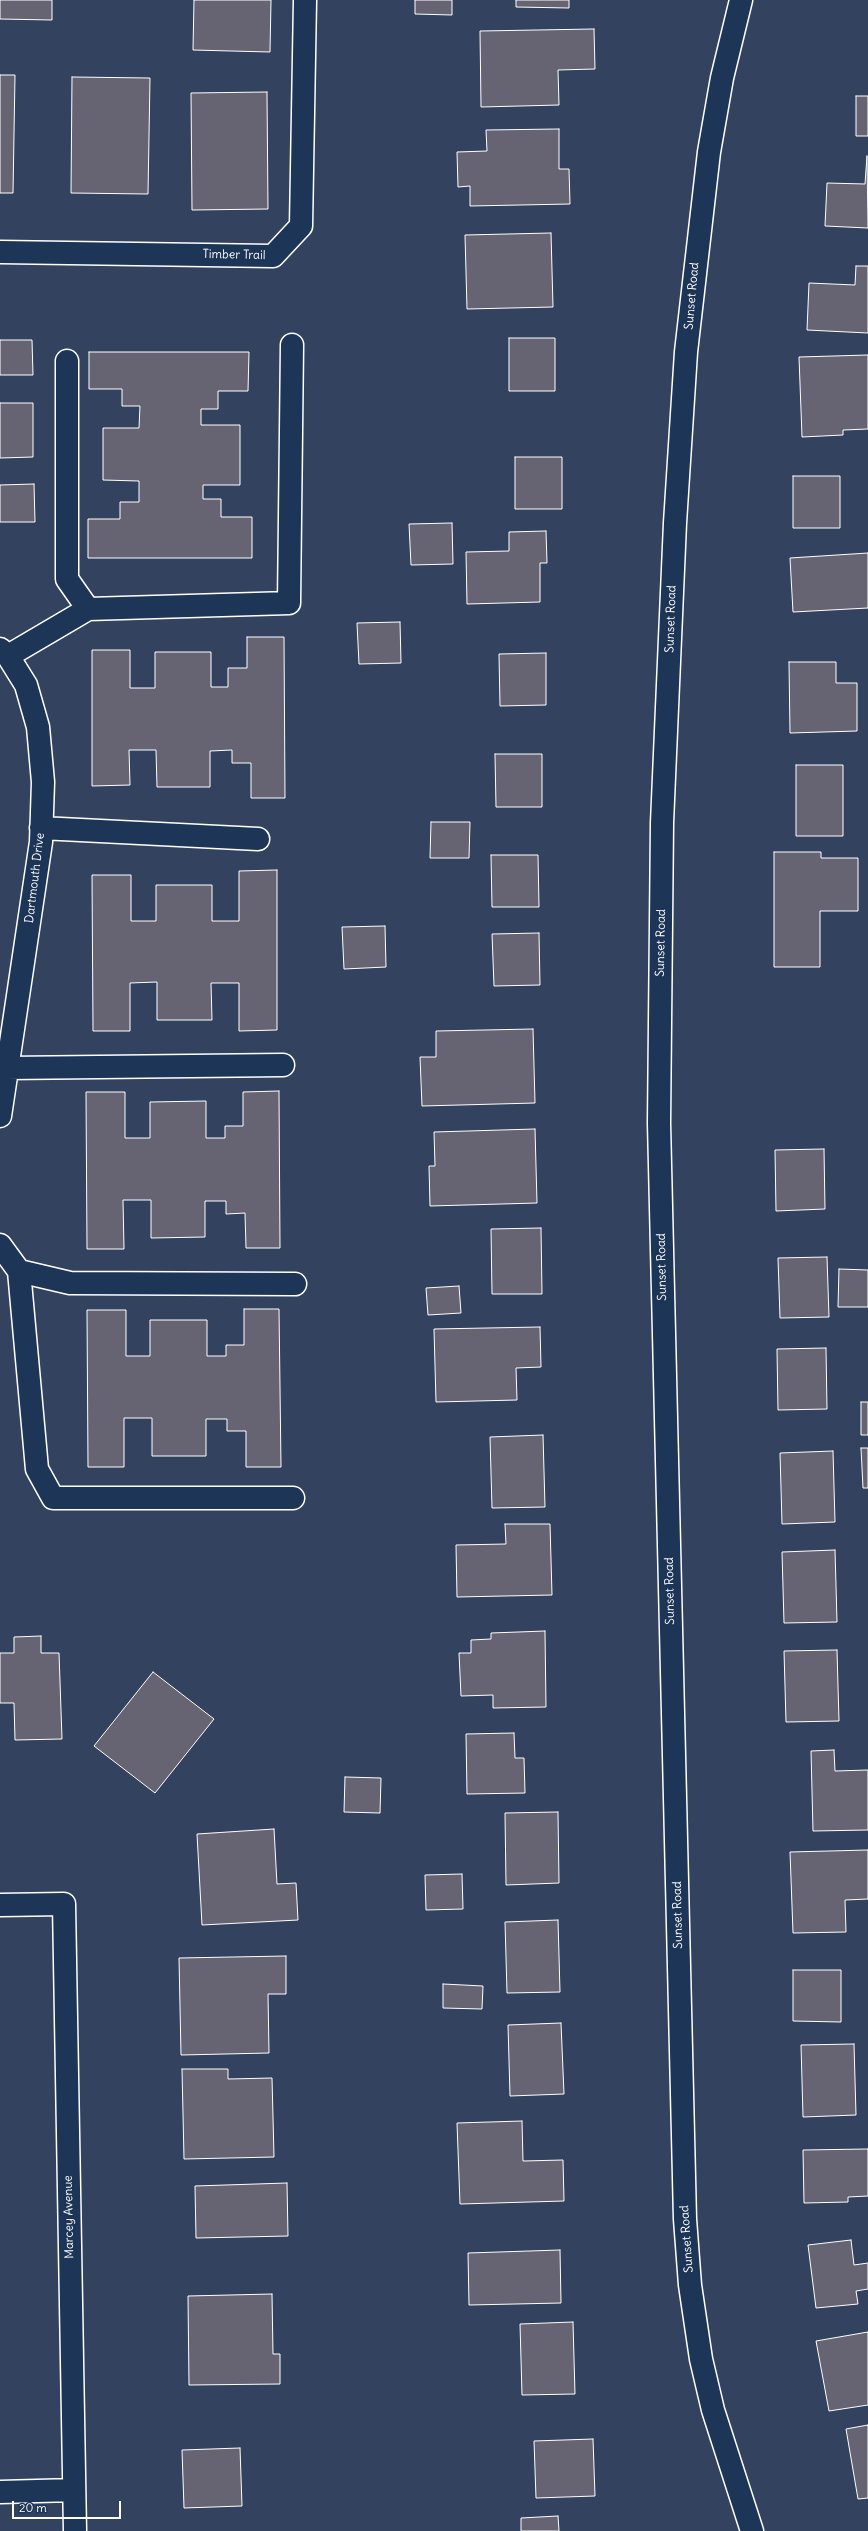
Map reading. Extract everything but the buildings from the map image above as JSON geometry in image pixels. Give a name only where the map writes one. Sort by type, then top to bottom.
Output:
[{"type":"street","name":"Timber Trail","points":[[0,252],[273,256],[302,226],[305,0]]},
{"type":"street","name":"Sunset Road","points":[[741,0],[722,78],[709,152],[686,352],[675,523],[662,823],[659,1123],[685,2219],[690,2285],[701,2359],[713,2410],[752,2531]]},
{"type":"street","points":[[4,653],[88,609],[289,603],[292,345]]},
{"type":"street","points":[[67,361],[67,579],[88,609]]},
{"type":"street","name":"Dartmouth Drive","points":[[0,1116],[41,828],[42,782],[38,727],[26,685],[4,653]]},
{"type":"street","points":[[41,828],[258,839]]},
{"type":"street","points":[[7,1068],[283,1065]]},
{"type":"street","points":[[0,1245],[19,1271],[37,1469],[52,1498],[293,1498]]},
{"type":"street","points":[[19,1271],[70,1283],[295,1284]]},
{"type":"street","name":"Marcey Avenue","points":[[0,1905],[64,1904],[75,2531]]},
{"type":"street","points":[[0,2492],[74,2490]]}]
